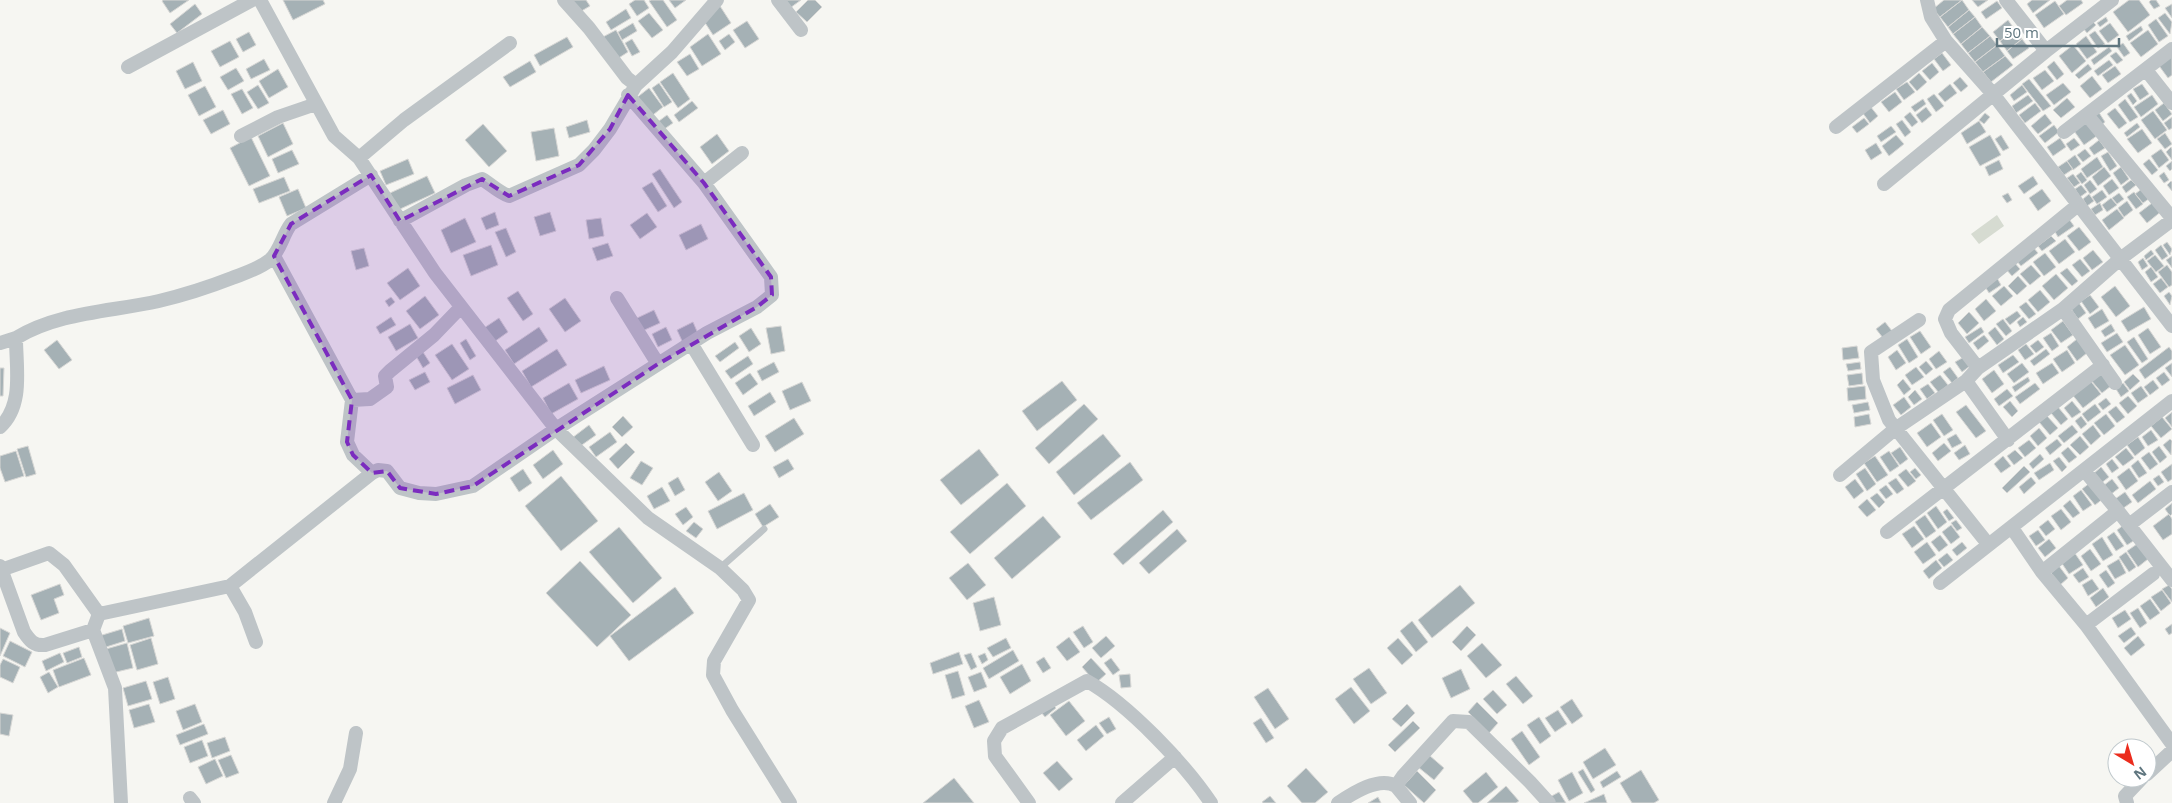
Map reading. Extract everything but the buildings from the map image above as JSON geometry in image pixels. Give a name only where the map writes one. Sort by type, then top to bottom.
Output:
[{"type":"street","points":[[128,67],[252,0]]},
{"type":"street","points":[[260,0],[334,136],[359,158],[400,221],[461,307],[556,429],[648,518],[720,568],[743,590],[748,600],[714,661],[713,675],[736,718],[790,803]]},
{"type":"street","points":[[99,614],[230,586],[378,470],[387,471],[400,488],[419,494],[436,494],[473,486],[556,429],[658,364],[692,345],[708,333],[757,307],[772,295],[770,277],[704,183],[632,90],[626,78],[590,28],[564,0]]},
{"type":"street","points":[[400,221],[466,185],[482,179],[491,184],[497,192],[510,196],[578,165],[594,150],[610,129],[632,90],[672,52],[718,0]]},
{"type":"street","points":[[778,0],[801,30]]},
{"type":"street","points":[[1927,0],[1931,17],[1946,41],[1993,94],[2172,326]]},
{"type":"street","points":[[2006,0],[2046,51]]},
{"type":"street","points":[[1884,184],[2046,51],[2096,5],[2112,0]]},
{"type":"street","points":[[1836,127],[1946,41]]},
{"type":"street","points":[[359,158],[404,120],[510,43]]},
{"type":"street","points":[[2064,132],[2172,49]]},
{"type":"street","points":[[2146,70],[2172,103]]},
{"type":"street","points":[[241,136],[278,117],[316,104]]},
{"type":"street","points":[[1840,475],[1895,429],[1966,381],[1978,368],[2063,309],[2120,259],[2172,219],[2087,115]]},
{"type":"street","points":[[704,183],[742,153]]},
{"type":"street","points":[[0,343],[59,319],[159,301],[210,286],[259,267],[274,256],[285,232],[291,224],[371,175]]},
{"type":"street","points":[[1978,368],[1951,333],[1945,319],[1949,310],[2078,205]]},
{"type":"street","points":[[274,256],[352,400],[347,442],[353,455],[372,473]]},
{"type":"street","points":[[617,298],[658,364]]},
{"type":"street","points":[[352,400],[370,399],[387,387],[385,376],[434,335],[461,307]]},
{"type":"street","points":[[2063,309],[2115,383]]},
{"type":"street","points":[[1919,320],[1871,352],[1873,380],[1878,396],[1895,429],[1988,544]]},
{"type":"street","points":[[0,427],[14,406],[17,390],[16,338]]},
{"type":"street","points":[[692,345],[753,444]]},
{"type":"street","points":[[1887,532],[2103,365]]},
{"type":"street","points":[[1966,381],[2008,440]]},
{"type":"street","points":[[1940,583],[2172,401]]},
{"type":"street","points":[[2085,471],[2172,580]]},
{"type":"street","points":[[2129,525],[2172,492]]},
{"type":"street","points":[[2042,572],[2118,511]]},
{"type":"street","points":[[2012,528],[2042,572],[2086,625],[2172,744]]},
{"type":"street","points":[[94,630],[45,645],[37,645],[30,641],[24,632],[1,568],[49,553],[64,565],[99,614]]},
{"type":"street","points":[[2086,625],[2153,574]]},
{"type":"street","points":[[230,586],[245,612],[256,642]]},
{"type":"street","points":[[99,614],[94,630],[115,688],[121,803]]},
{"type":"street","points":[[1029,803],[995,756],[994,741],[1002,728],[1087,681],[1102,689],[1175,756],[1210,803]]},
{"type":"street","points":[[1396,786],[1453,722],[1469,722],[1549,803]]},
{"type":"street","points":[[334,803],[350,769],[356,733]]},
{"type":"street","points":[[2157,765],[2172,751]]},
{"type":"street","points":[[1122,803],[1175,756]]},
{"type":"street","points":[[1338,803],[1358,791],[1390,783],[1396,786],[1410,803]]},
{"type":"street","points":[[2126,803],[2125,796],[2131,788]]},
{"type":"lane","points":[[720,568],[764,529]]},
{"type":"highlighted area","points":[[628,95],[704,183],[771,277],[772,295],[757,307],[658,364],[473,486],[436,494],[400,488],[387,471],[372,473],[353,455],[347,442],[352,400],[274,256],[291,224],[371,175],[400,221],[482,179],[509,196],[579,165],[610,129]]},
{"type":"shaded area","points":[[1997,215],[2004,226],[1979,244],[1971,234]]}]
